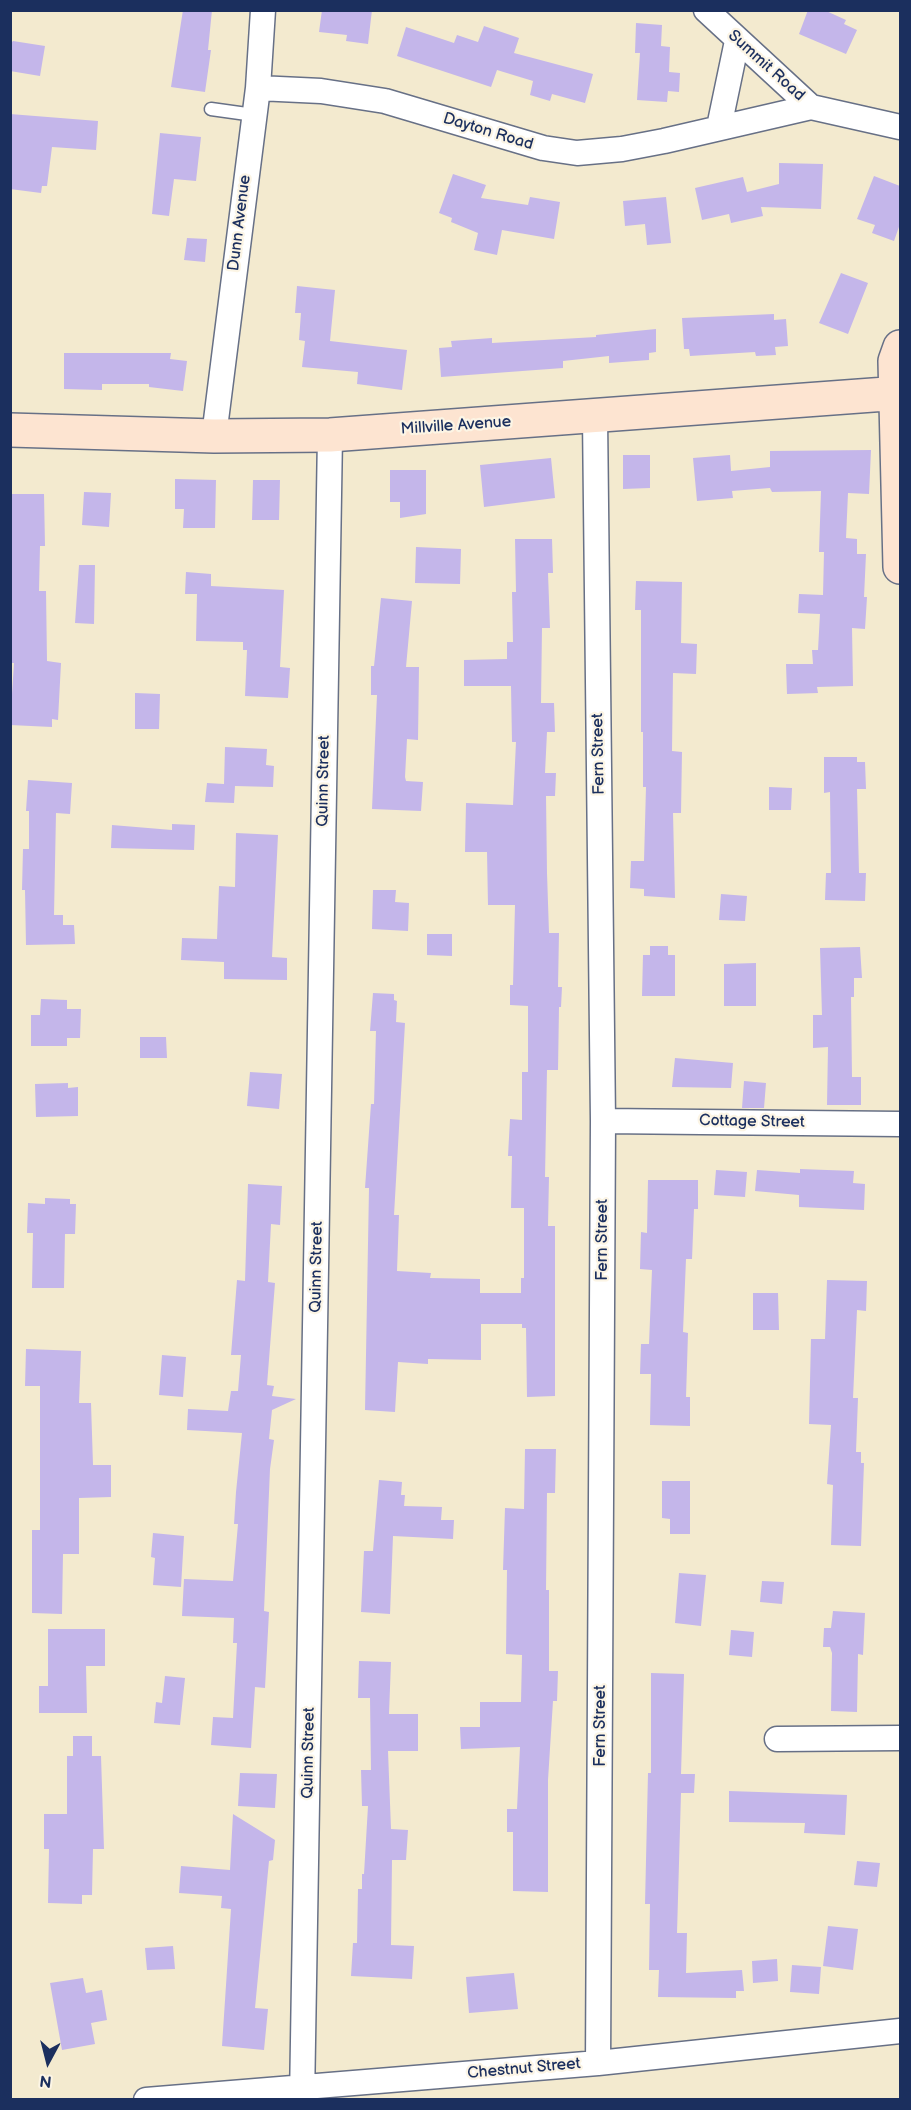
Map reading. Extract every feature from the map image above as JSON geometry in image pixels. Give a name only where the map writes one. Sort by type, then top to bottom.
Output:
[{"type":"street","name":"Dunn Avenue","points":[[214,436],[258,88],[263,10]]},
{"type":"street","name":"Summit Road","points":[[706,10],[811,107],[900,127]]},
{"type":"street","points":[[719,127],[737,41]]},
{"type":"street","name":"Dayton Road","points":[[258,88],[321,91],[385,101],[543,148],[577,153],[633,147],[811,107]]},
{"type":"street","points":[[900,347],[895,362],[899,393],[900,567]]},
{"type":"street","name":"Millville Avenue","points":[[10,430],[214,436],[330,435],[899,393]]},
{"type":"street","name":"Fern Street","points":[[595,417],[603,1121],[598,2063]]},
{"type":"street","name":"Quinn Street","points":[[301,2094],[305,1983],[330,435]]},
{"type":"street","name":"Cottage Street","points":[[603,1121],[900,1124]]},
{"type":"street","points":[[777,1739],[900,1738]]},
{"type":"street","name":"Chestnut Street","points":[[146,2100],[301,2094],[900,2031]]},
{"type":"lane","points":[[211,109],[254,115]]},
{"type":"building","points":[[183,10],[212,10],[208,50],[211,50],[205,92],[171,87]]},
{"type":"building","points":[[322,10],[372,10],[368,44],[346,41],[347,35],[319,32]]},
{"type":"building","points":[[808,10],[824,10],[846,20],[844,24],[857,30],[846,54],[799,34]]},
{"type":"building","points":[[636,23],[662,25],[661,46],[670,47],[669,72],[680,73],[679,92],[668,91],[667,102],[637,100],[640,53],[635,53]]},
{"type":"building","points":[[484,26],[519,38],[514,53],[593,74],[585,103],[552,94],[550,101],[530,95],[533,81],[497,70],[491,87],[397,56],[406,27],[454,43],[457,35],[478,42]]},
{"type":"building","points":[[13,41],[45,46],[40,76],[10,71],[10,44]]},
{"type":"building","points":[[10,114],[98,121],[96,150],[52,147],[47,186],[42,186],[41,193],[10,189]]},
{"type":"building","points":[[160,133],[201,137],[196,181],[174,179],[169,216],[152,214]]},
{"type":"building","points":[[779,163],[823,164],[821,209],[761,207],[763,216],[731,223],[729,214],[702,220],[695,188],[743,177],[747,192],[779,184]]},
{"type":"building","points":[[453,174],[486,185],[481,198],[528,205],[530,197],[560,202],[554,239],[502,230],[497,255],[474,250],[478,233],[451,222],[452,218],[439,213]]},
{"type":"building","points":[[874,176],[900,186],[900,224],[894,241],[872,233],[875,225],[857,219]]},
{"type":"building","points":[[666,197],[671,243],[647,245],[645,224],[625,226],[623,201]]},
{"type":"building","points":[[187,238],[207,239],[205,262],[184,260]]},
{"type":"building","points":[[841,273],[868,283],[848,334],[819,323]]},
{"type":"building","points":[[297,286],[335,290],[330,341],[407,350],[402,390],[357,384],[358,372],[302,367],[305,341],[299,340],[301,313],[295,313]]},
{"type":"building","points":[[774,314],[774,320],[786,319],[788,346],[775,347],[776,355],[756,356],[755,352],[690,356],[689,349],[684,349],[682,318]]},
{"type":"building","points":[[656,329],[656,352],[649,353],[649,360],[609,363],[609,356],[563,361],[563,368],[441,377],[439,348],[452,347],[451,341],[492,338],[492,343],[596,337],[596,335]]},
{"type":"building","points":[[64,353],[171,353],[170,359],[187,361],[183,391],[149,387],[149,384],[102,384],[102,390],[64,389]]},
{"type":"building","points":[[871,450],[869,494],[848,493],[846,538],[857,539],[857,554],[866,554],[865,629],[852,628],[853,686],[817,687],[818,693],[787,694],[786,664],[813,664],[812,650],[818,650],[820,614],[798,613],[799,594],[823,595],[824,552],[819,552],[821,491],[772,492],[770,488],[732,491],[733,498],[697,501],[693,458],[730,455],[731,471],[770,467],[770,451]]},
{"type":"building","points":[[623,455],[650,455],[650,488],[623,489]]},
{"type":"building","points":[[551,458],[555,498],[484,507],[480,465]]},
{"type":"building","points":[[390,470],[426,470],[426,514],[400,518],[400,502],[390,502]]},
{"type":"building","points":[[175,479],[216,480],[215,528],[183,528],[184,509],[175,509]]},
{"type":"building","points":[[253,480],[280,480],[279,520],[252,520]]},
{"type":"building","points":[[84,492],[111,493],[109,527],[82,525]]},
{"type":"building","points":[[10,494],[44,494],[45,546],[40,546],[39,591],[46,591],[47,661],[61,663],[58,720],[52,719],[52,727],[10,725],[14,663],[10,663]]},
{"type":"building","points":[[515,539],[552,539],[553,573],[548,573],[550,628],[542,628],[541,703],[554,703],[555,732],[547,732],[545,773],[556,773],[555,796],[546,796],[547,873],[549,933],[559,933],[558,987],[562,987],[561,1007],[559,1007],[558,1070],[547,1070],[545,1177],[549,1177],[548,1226],[555,1226],[555,1396],[527,1397],[526,1328],[522,1328],[522,1324],[481,1324],[481,1360],[428,1359],[428,1364],[398,1362],[395,1412],[365,1410],[369,1188],[365,1188],[371,1104],[374,1104],[376,1031],[370,1031],[373,993],[394,994],[394,1000],[397,1001],[396,1022],[405,1023],[394,1215],[399,1215],[397,1271],[431,1273],[430,1278],[480,1279],[480,1293],[521,1293],[521,1278],[524,1278],[524,1208],[511,1208],[512,1156],[508,1156],[510,1119],[522,1120],[522,1072],[528,1072],[528,1006],[510,1005],[510,985],[513,985],[515,905],[488,905],[487,852],[465,852],[466,803],[513,805],[516,742],[512,742],[511,686],[464,686],[464,660],[507,659],[507,642],[513,642],[512,592],[516,592]]},
{"type":"building","points":[[416,547],[461,549],[460,584],[415,583]]},
{"type":"building","points":[[79,565],[95,565],[94,624],[75,623]]},
{"type":"building","points":[[186,572],[211,574],[211,586],[284,590],[280,667],[290,668],[288,698],[245,696],[247,650],[243,650],[243,642],[196,641],[197,594],[185,594]]},
{"type":"building","points":[[636,581],[682,582],[681,643],[697,644],[696,674],[673,673],[672,751],[682,752],[681,813],[673,813],[675,898],[644,896],[644,889],[630,888],[631,861],[644,861],[646,787],[643,787],[643,732],[641,732],[641,610],[635,610]]},
{"type":"building","points":[[381,598],[412,601],[406,667],[419,667],[418,740],[407,739],[405,777],[406,781],[423,782],[421,811],[372,809],[377,695],[371,695],[371,666],[374,666]]},
{"type":"building","points":[[135,693],[160,694],[159,729],[135,729]]},
{"type":"building","points":[[225,747],[267,749],[266,765],[274,766],[273,787],[235,786],[234,803],[205,802],[207,783],[224,784]]},
{"type":"building","points":[[824,757],[857,757],[857,762],[865,762],[866,789],[857,789],[859,873],[866,873],[865,901],[825,900],[826,873],[831,873],[830,792],[824,793]]},
{"type":"building","points":[[28,780],[72,783],[70,814],[56,813],[54,915],[63,915],[63,925],[74,925],[75,944],[26,945],[25,890],[22,890],[23,849],[29,849],[29,811],[26,811]]},
{"type":"building","points":[[769,787],[792,788],[791,810],[769,810]]},
{"type":"building","points":[[172,824],[195,825],[194,850],[111,848],[112,825],[172,830]]},
{"type":"building","points":[[236,833],[278,835],[272,957],[287,958],[287,980],[224,979],[224,962],[181,960],[182,938],[217,939],[219,886],[235,887]]},
{"type":"building","points":[[373,890],[396,890],[395,902],[409,903],[408,931],[372,929]]},
{"type":"building","points":[[721,894],[747,896],[745,921],[719,920]]},
{"type":"building","points":[[427,934],[452,934],[452,956],[427,955]]},
{"type":"building","points":[[650,946],[668,946],[668,955],[675,955],[675,996],[642,996],[643,955],[650,955]]},
{"type":"building","points":[[860,947],[862,978],[854,978],[854,997],[851,997],[852,1077],[861,1077],[861,1105],[827,1105],[828,1047],[813,1048],[813,1015],[822,1015],[820,948]]},
{"type":"building","points":[[756,963],[756,1006],[724,1006],[724,964]]},
{"type":"building","points":[[41,999],[67,1000],[67,1009],[81,1009],[80,1038],[67,1038],[67,1046],[31,1046],[31,1015],[40,1015]]},
{"type":"building","points":[[140,1037],[166,1037],[167,1058],[140,1058]]},
{"type":"building","points":[[675,1058],[733,1063],[731,1088],[672,1087]]},
{"type":"building","points":[[250,1072],[282,1074],[279,1109],[247,1106]]},
{"type":"building","points":[[744,1081],[766,1083],[764,1108],[742,1108]]},
{"type":"building","points":[[68,1083],[68,1088],[78,1087],[78,1116],[36,1117],[35,1084]]},
{"type":"building","points":[[800,1169],[854,1171],[853,1183],[865,1184],[864,1210],[799,1207],[799,1195],[755,1191],[757,1170],[800,1173]]},
{"type":"building","points":[[716,1170],[747,1172],[745,1197],[714,1195]]},
{"type":"building","points":[[648,1180],[698,1180],[698,1209],[694,1209],[692,1259],[686,1259],[683,1332],[688,1333],[686,1397],[690,1397],[690,1426],[650,1425],[651,1374],[640,1374],[641,1344],[649,1344],[652,1270],[640,1269],[641,1232],[647,1233]]},
{"type":"building","points":[[248,1184],[282,1186],[280,1225],[271,1224],[268,1282],[275,1283],[267,1385],[274,1386],[272,1396],[296,1399],[272,1410],[269,1439],[274,1440],[270,1469],[264,1611],[269,1612],[265,1688],[255,1687],[251,1748],[211,1745],[213,1717],[233,1718],[237,1643],[233,1643],[234,1618],[182,1616],[184,1579],[233,1581],[238,1524],[234,1524],[242,1433],[187,1430],[188,1409],[228,1411],[231,1391],[238,1391],[241,1355],[231,1355],[237,1280],[245,1281]]},
{"type":"building","points":[[45,1198],[70,1199],[70,1204],[76,1204],[75,1234],[65,1234],[64,1288],[32,1288],[33,1233],[27,1233],[28,1203],[45,1204]]},
{"type":"building","points":[[827,1280],[867,1281],[866,1311],[857,1310],[853,1398],[858,1398],[856,1452],[861,1452],[861,1463],[864,1463],[861,1546],[831,1545],[833,1485],[827,1484],[831,1425],[809,1424],[811,1339],[825,1339]]},
{"type":"building","points":[[753,1293],[778,1293],[779,1330],[753,1330]]},
{"type":"building","points":[[26,1349],[81,1351],[79,1403],[91,1403],[93,1465],[111,1465],[111,1497],[79,1498],[79,1554],[63,1554],[62,1614],[32,1613],[32,1530],[40,1530],[40,1386],[25,1386]]},
{"type":"building","points":[[162,1355],[186,1357],[183,1397],[159,1395]]},
{"type":"building","points":[[525,1449],[556,1449],[555,1493],[547,1493],[546,1590],[549,1590],[549,1671],[558,1671],[557,1701],[553,1701],[548,1780],[548,1892],[513,1891],[513,1832],[507,1832],[507,1809],[517,1809],[520,1747],[461,1749],[460,1727],[480,1727],[480,1702],[521,1702],[522,1655],[506,1654],[507,1570],[503,1570],[505,1508],[524,1509]]},
{"type":"building","points":[[379,1480],[402,1482],[401,1495],[405,1495],[404,1506],[442,1507],[441,1520],[454,1520],[453,1539],[393,1536],[390,1614],[361,1612],[364,1551],[373,1551]]},
{"type":"building","points":[[662,1481],[690,1481],[690,1534],[670,1534],[670,1519],[662,1518]]},
{"type":"building","points":[[153,1533],[184,1536],[181,1587],[153,1585],[155,1558],[151,1557]]},
{"type":"building","points":[[679,1573],[706,1575],[701,1626],[675,1623]]},
{"type":"building","points":[[762,1581],[784,1582],[782,1604],[760,1602]]},
{"type":"building","points":[[833,1611],[865,1613],[863,1655],[858,1654],[857,1712],[831,1711],[832,1653],[830,1647],[823,1647],[824,1628],[831,1628]]},
{"type":"building","points":[[48,1629],[105,1629],[105,1666],[86,1666],[87,1713],[39,1713],[39,1686],[48,1686]]},
{"type":"building","points":[[731,1630],[754,1632],[752,1657],[729,1655]]},
{"type":"building","points":[[359,1661],[391,1662],[389,1714],[418,1714],[418,1751],[388,1751],[391,1829],[408,1830],[406,1860],[392,1860],[391,1945],[414,1946],[412,1979],[351,1976],[353,1943],[357,1943],[358,1889],[362,1889],[362,1874],[364,1874],[368,1806],[362,1806],[361,1770],[371,1770],[370,1698],[358,1698]]},
{"type":"building","points":[[651,1673],[684,1674],[681,1774],[695,1774],[694,1793],[681,1793],[677,1933],[687,1933],[686,1973],[742,1970],[744,1991],[736,1991],[736,1998],[658,1997],[659,1970],[649,1970],[650,1904],[645,1904],[648,1773],[651,1773]]},
{"type":"building","points":[[165,1676],[185,1678],[180,1725],[154,1723],[156,1702],[162,1703]]},
{"type":"building","points":[[73,1736],[92,1736],[92,1756],[101,1756],[104,1849],[93,1849],[92,1895],[82,1895],[82,1904],[48,1903],[49,1849],[44,1849],[44,1814],[67,1814],[67,1756],[73,1756]]},
{"type":"building","points":[[240,1773],[277,1774],[275,1808],[238,1806]]},
{"type":"building","points":[[729,1791],[847,1795],[845,1835],[804,1833],[805,1823],[729,1822]]},
{"type":"building","points":[[233,1814],[275,1840],[273,1860],[269,1861],[255,2008],[268,2009],[264,2050],[222,2046],[231,1909],[221,1908],[222,1896],[179,1893],[181,1866],[230,1870]]},
{"type":"building","points":[[857,1861],[880,1863],[877,1887],[854,1885]]},
{"type":"building","points":[[828,1926],[858,1929],[853,1970],[823,1966]]},
{"type":"building","points":[[173,1946],[175,1969],[147,1970],[145,1948]]},
{"type":"building","points":[[777,1959],[778,1981],[753,1983],[752,1961]]},
{"type":"building","points":[[792,1965],[821,1967],[819,1994],[790,1992]]},
{"type":"building","points":[[514,1973],[518,2009],[469,2013],[466,1977]]},
{"type":"building","points":[[83,1978],[86,1993],[102,1990],[107,2020],[91,2023],[95,2044],[62,2050],[50,1983]]}]
